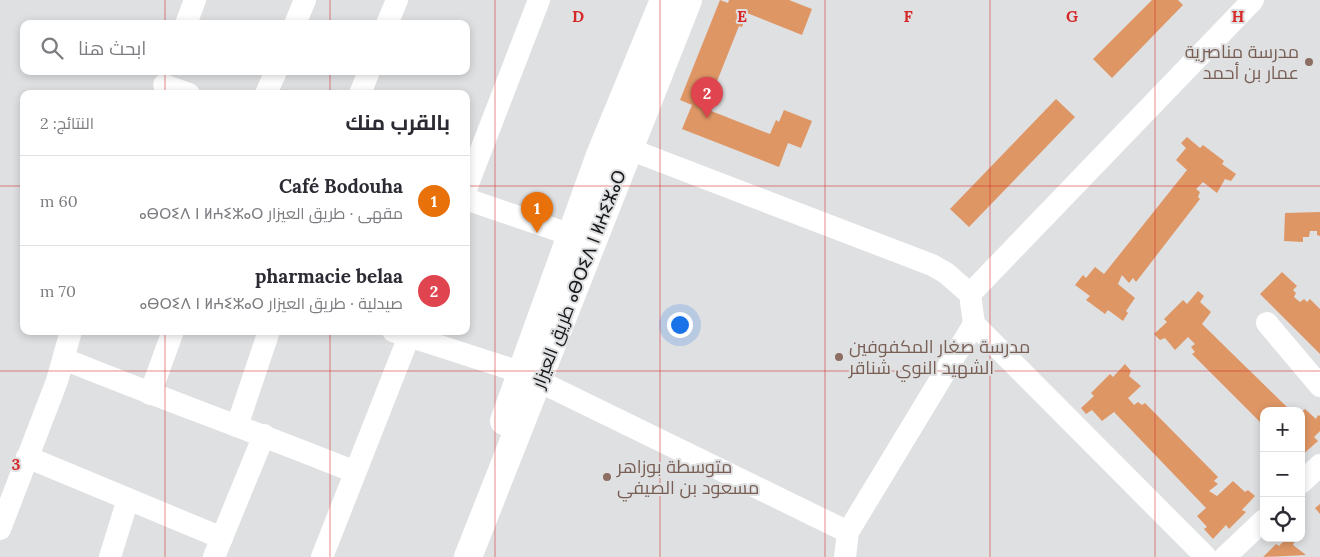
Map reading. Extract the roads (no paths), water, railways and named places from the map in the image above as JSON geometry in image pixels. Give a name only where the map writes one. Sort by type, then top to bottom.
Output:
[{"type":"main road","name":"طريق العيزار ⴰⴱⵔⵉⴷ ⵏ ⵍⵄⵉⵣⴰⵔ","points":[[468,557],[530,377],[581,238],[600,155],[664,0]]},
{"type":"main road","name":"طريق العيزار ⴰⴱⵔⵉⴷ ⵏ ⵍⵄⵉⵣⴰⵔ","points":[[581,238],[630,149],[688,0]]},
{"type":"main road","name":"طريق العيزار ⴰⴱⵔⵉⴷ ⵏ ⵍⵄⵉⵣⴰⵔ","points":[[450,557],[513,398],[530,377]]},
{"type":"street","points":[[188,20],[195,0]]},
{"type":"street","points":[[297,20],[305,0]]},
{"type":"street","points":[[388,20],[396,0]]},
{"type":"street","points":[[470,179],[539,0]]},
{"type":"street","points":[[970,294],[1252,0]]},
{"type":"street","points":[[268,90],[274,75]]},
{"type":"street","points":[[362,90],[367,75]]},
{"type":"street","points":[[165,83],[180,90]]},
{"type":"street","points":[[630,149],[946,273],[970,294],[974,324],[1206,557]]},
{"type":"street","points":[[470,201],[581,238]]},
{"type":"street","points":[[1267,323],[1320,386]]},
{"type":"street","points":[[845,557],[848,532],[974,324]]},
{"type":"street","points":[[0,529],[64,358],[70,335]]},
{"type":"street","points":[[150,394],[172,335]]},
{"type":"street","points":[[237,426],[268,335]]},
{"type":"street","points":[[322,557],[355,472],[403,335]]},
{"type":"street","points":[[410,335],[530,377],[848,532]]},
{"type":"street","points":[[64,358],[150,394],[264,435],[355,472]]},
{"type":"street","points":[[27,458],[128,499],[218,548],[264,435]]},
{"type":"street","points":[[1305,479],[1320,465]]},
{"type":"street","points":[[110,557],[128,499]]},
{"type":"street","points":[[1226,557],[1260,524]]},
{"type":"place","name":"مدرسة مناصرية عمار بن أحمد","points":[[1309,62]]},
{"type":"place","name":"pharmacie belaa","points":[[707,118]]},
{"type":"place","name":"Café Bodouha","points":[[537,233]]},
{"type":"place","name":"مدرسة صغار المكفوفين الشهيد النوي شناقر","points":[[839,357]]},
{"type":"place","name":"متوسطة بوزاهر مسعود بن الصيفي","points":[[607,477]]}]
